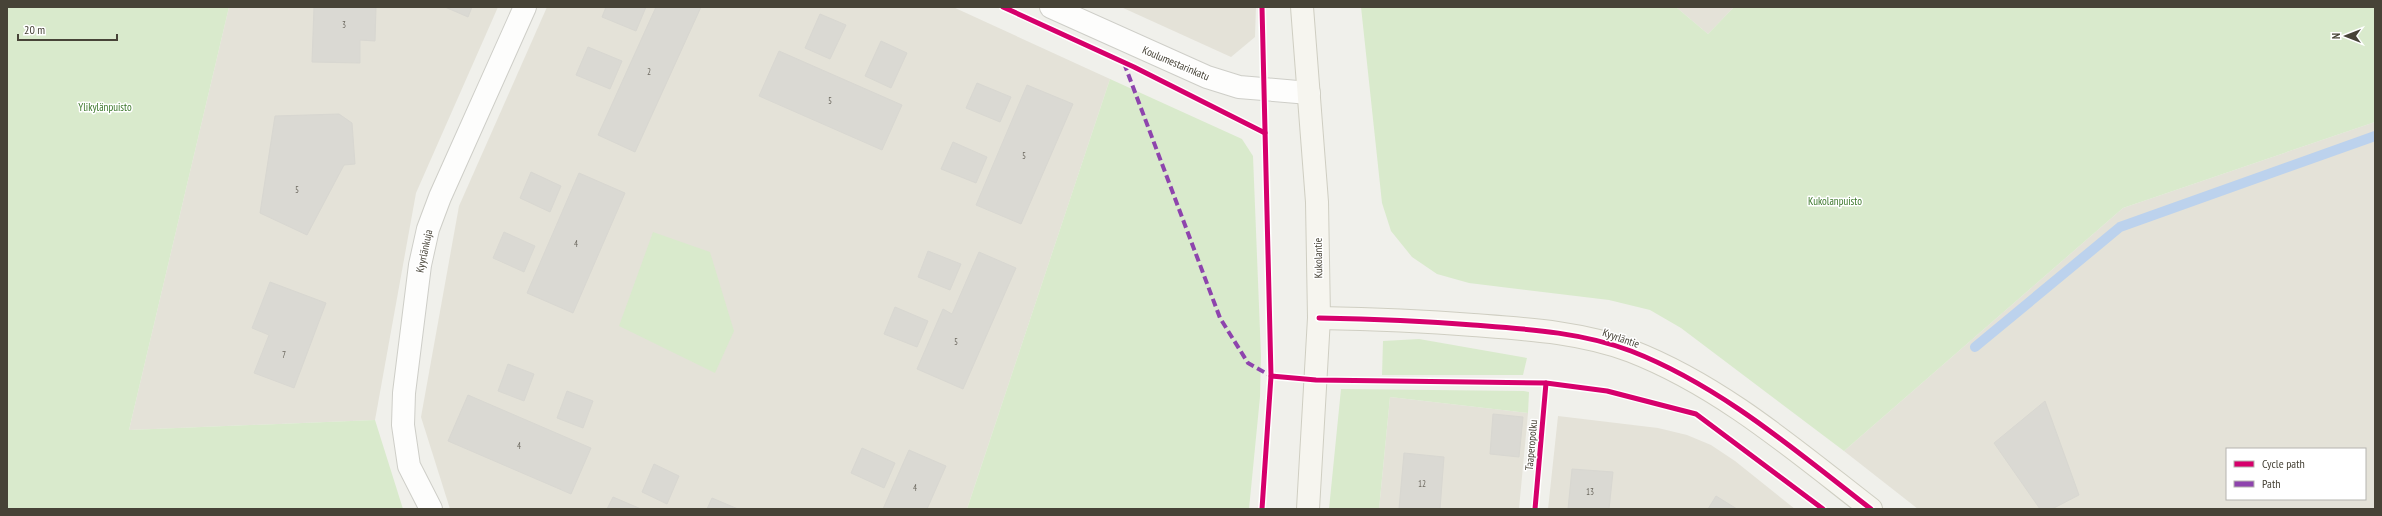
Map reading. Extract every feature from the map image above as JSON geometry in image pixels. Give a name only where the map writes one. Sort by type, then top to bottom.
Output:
[{"type":"street","name":"Kyyrlänkuja","points":[[431,509],[409,466],[403,425],[407,370],[420,265],[428,228],[440,197],[526,7]]},
{"type":"street","name":"Koulumestarinkatu","points":[[1051,7],[1207,77],[1257,89],[1309,93]]},
{"type":"street","name":"Kukolantie","points":[[1302,7],[1317,202],[1319,318],[1308,509]]},
{"type":"street","name":"Kyyrläntie","points":[[1319,318],[1391,319],[1522,328],[1587,338],[1631,351],[1683,374],[1730,403],[1798,452],[1871,509]]},
{"type":"shaded area","points":[[229,7],[498,7],[416,193],[375,420],[129,430]]},
{"type":"shaded area","points":[[547,7],[953,7],[1110,79],[967,509],[450,509],[421,417],[459,206]]},
{"type":"shaded area","points":[[1121,7],[1256,7],[1255,37],[1231,57]]},
{"type":"shaded area","points":[[1676,7],[1734,7],[1708,34]]},
{"type":"shaded area","points":[[2375,122],[2375,509],[1918,509],[1844,451],[2123,208]]},
{"type":"shaded area","points":[[1390,397],[1528,413],[1519,509],[1379,509]]},
{"type":"shaded area","points":[[1558,416],[1658,428],[1687,435],[1711,445],[1735,461],[1795,509],[1548,509]]},
{"type":"green space","name":"Ylikylänpuisto","points":[[7,7],[229,7],[129,430],[375,420],[403,509],[7,509]]},
{"type":"green space","name":"Kukolanpuisto","points":[[1361,7],[1676,7],[1708,34],[1734,7],[2375,7],[2375,122],[2123,208],[1844,451],[1681,328],[1650,310],[1609,300],[1469,283],[1437,274],[1412,257],[1391,231],[1382,203]]},
{"type":"green space","points":[[1110,79],[1242,139],[1253,156],[1261,356],[1260,397],[1249,509],[967,509]]},
{"type":"green space","points":[[653,232],[710,252],[734,331],[715,373],[619,326]]},
{"type":"green space","points":[[1419,339],[1527,358],[1523,375],[1382,375],[1383,341]]},
{"type":"green space","points":[[1341,389],[1524,391],[1529,392],[1528,413],[1390,397],[1379,509],[1329,509]]},
{"type":"building","points":[[314,7],[376,7],[375,41],[360,40],[360,63],[312,62]]},
{"type":"building","points":[[445,7],[472,7],[468,17]]},
{"type":"building","points":[[606,7],[646,7],[636,31],[602,17]]},
{"type":"building","points":[[656,7],[701,7],[635,152],[598,135]]},
{"type":"building","points":[[820,14],[846,25],[830,59],[805,48]]},
{"type":"building","points":[[881,41],[907,53],[891,88],[865,76]]},
{"type":"building","points":[[588,47],[622,61],[610,89],[576,75]]},
{"type":"building","points":[[779,51],[902,105],[882,150],[759,96]]},
{"type":"building","points":[[977,83],[1011,97],[1000,122],[966,108]]},
{"type":"building","points":[[1027,85],[1073,104],[1021,224],[976,205]]},
{"type":"building","points":[[339,114],[352,123],[355,164],[344,165],[307,235],[260,213],[275,116]]},
{"type":"building","points":[[953,142],[987,157],[976,183],[941,169]]},
{"type":"building","points":[[531,172],[561,186],[550,212],[520,198]]},
{"type":"building","points":[[579,173],[625,193],[573,313],[527,293]]},
{"type":"building","points":[[504,232],[535,246],[524,272],[493,258]]},
{"type":"building","points":[[928,251],[961,264],[950,290],[918,277]]},
{"type":"building","points":[[979,252],[1016,268],[963,389],[917,369],[943,309],[952,314]]},
{"type":"building","points":[[270,282],[326,303],[294,388],[254,373],[269,335],[252,328]]},
{"type":"building","points":[[895,307],[928,321],[917,347],[884,334]]},
{"type":"building","points":[[508,364],[534,374],[524,401],[498,391]]},
{"type":"building","points":[[567,391],[593,401],[583,428],[557,418]]},
{"type":"building","points":[[468,395],[591,448],[571,494],[448,441]]},
{"type":"building","points":[[2045,401],[2079,495],[2052,509],[2040,509],[1994,443]]},
{"type":"building","points":[[1493,414],[1523,417],[1519,457],[1490,454]]},
{"type":"building","points":[[862,448],[895,463],[884,488],[851,473]]},
{"type":"building","points":[[909,450],[946,466],[927,509],[883,509]]},
{"type":"building","points":[[1404,453],[1444,457],[1440,509],[1399,509]]},
{"type":"building","points":[[654,464],[679,476],[667,504],[642,492]]},
{"type":"building","points":[[1572,469],[1613,472],[1609,509],[1568,509]]},
{"type":"building","points":[[1716,496],[1737,509],[1708,509]]},
{"type":"building","points":[[613,497],[641,509],[607,509]]},
{"type":"building","points":[[712,498],[738,509],[707,509]]},
{"type":"waterway","points":[[1975,347],[2120,227],[2375,136]]},
{"type":"marked path","points":[[1124,63],[1220,318],[1248,363],[1271,376]]},
{"type":"cycle path","points":[[1003,7],[1134,67],[1265,133]]},
{"type":"cycle path","points":[[1262,7],[1271,376],[1262,509]]},
{"type":"cycle path","points":[[1319,318],[1435,322],[1553,332],[1593,339],[1631,351],[1664,365],[1727,401],[1757,421],[1871,509]]},
{"type":"cycle path","points":[[1271,376],[1316,380],[1546,383],[1607,391],[1696,414],[1823,509]]},
{"type":"cycle path","name":"Taaperopolku","points":[[1535,509],[1546,383]]}]
